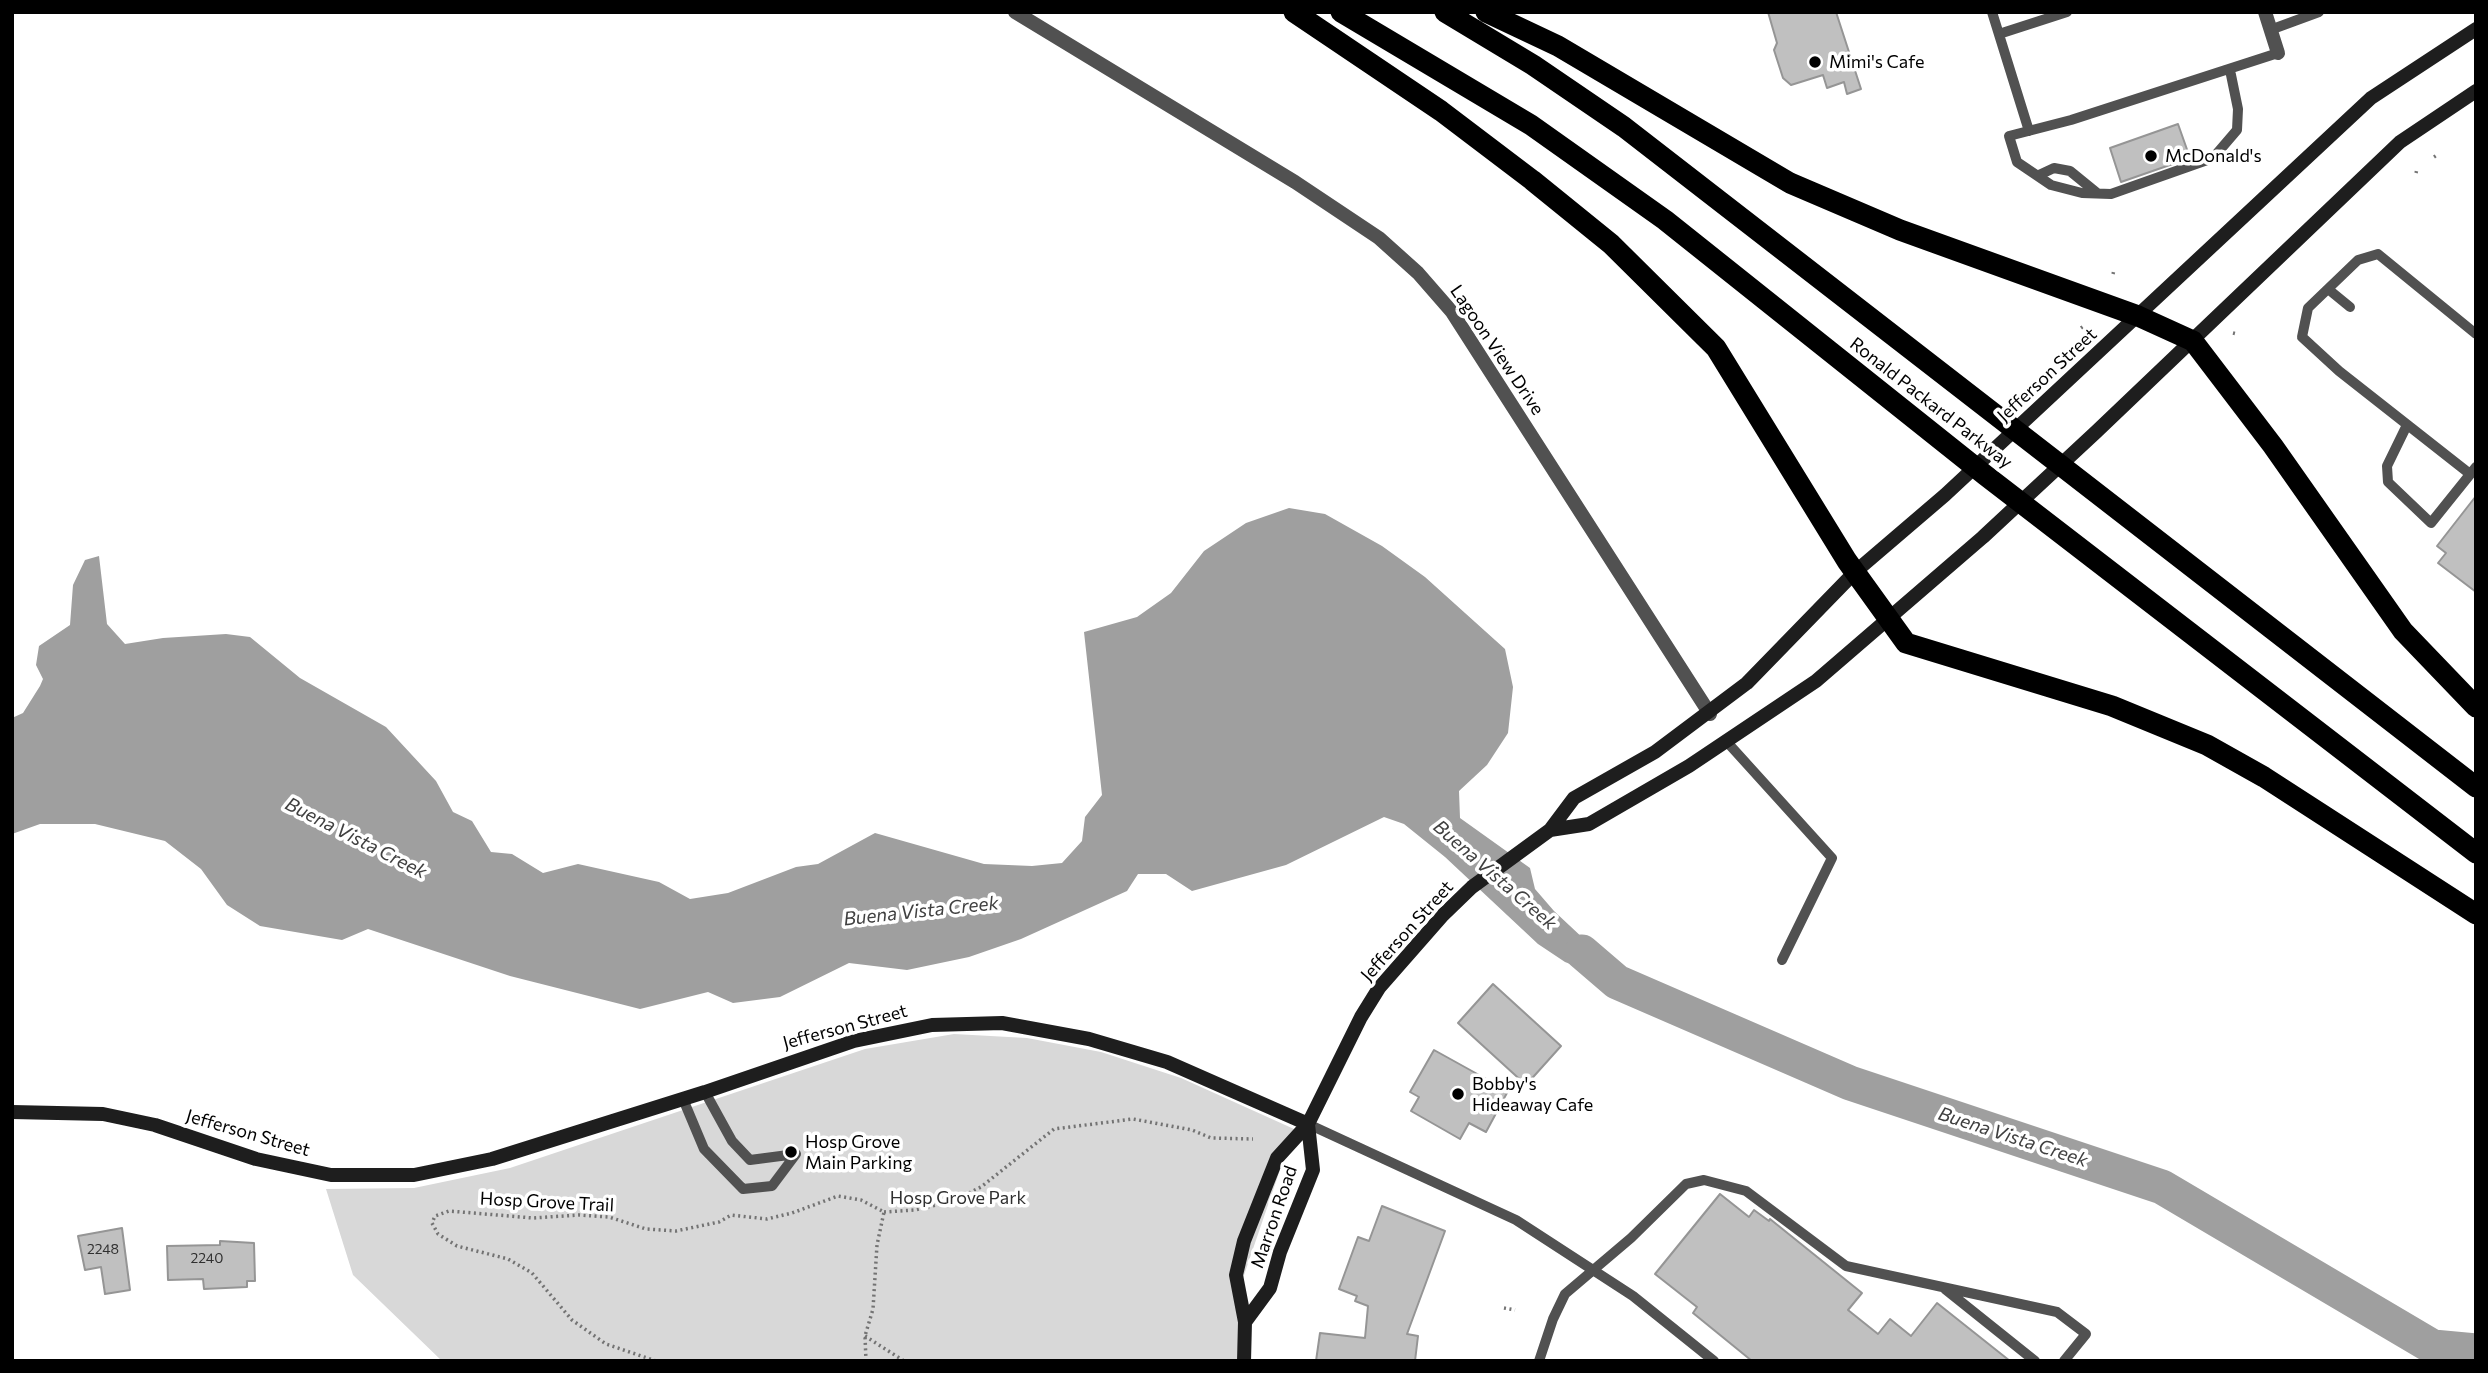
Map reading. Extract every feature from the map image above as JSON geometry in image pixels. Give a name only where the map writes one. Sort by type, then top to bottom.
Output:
[{"type":"highway","points":[[1294,12],[1441,111],[1522,172],[1611,244],[1716,348],[1855,572],[1890,617],[1906,643],[2112,706],[2207,745],[2264,777],[2476,914]]},
{"type":"highway","name":"Ronald Packard Parkway","points":[[1341,12],[1531,125],[1665,220],[1985,475],[2476,853]]},
{"type":"highway","name":"Ronald Packard Parkway","points":[[1446,12],[1533,65],[1669,160],[2476,787]]},
{"type":"highway","points":[[1486,12],[1558,46],[1790,183],[1900,230],[2138,316],[2193,341],[2273,446],[2403,631],[2476,706]]},
{"type":"main road","name":"Jefferson Street","points":[[12,1112],[103,1114],[155,1125],[256,1159],[331,1175],[414,1175],[492,1159],[705,1092],[854,1041],[932,1025],[1002,1023],[1089,1039],[1167,1062],[1308,1124],[1361,1017],[1380,988],[1443,915],[1472,887],[1550,830],[1574,798],[1655,752],[1710,714],[1747,683],[1855,572],[1945,495],[2371,98],[2476,29]]},
{"type":"main road","name":"Jefferson Street","points":[[1550,830],[1588,824],[1727,742],[1816,681],[1983,537],[2193,341],[2400,142],[2476,91]]},
{"type":"main road","name":"Marron Road","points":[[1244,1361],[1245,1322],[1236,1275],[1244,1241],[1277,1158],[1308,1124]]},
{"type":"main road","name":"Marron Road","points":[[1245,1322],[1270,1288],[1280,1252],[1313,1170],[1308,1124]]},
{"type":"street","name":"Lagoon View Drive","points":[[1015,12],[1295,182],[1379,238],[1418,273],[1452,312],[1710,714]]},
{"type":"street","points":[[2265,12],[2278,53]]},
{"type":"lane","points":[[1992,12],[2029,131]]},
{"type":"lane","points":[[1999,34],[2067,12]]},
{"type":"lane","points":[[2270,30],[2319,12]]},
{"type":"lane","points":[[2230,70],[2238,109],[2237,130],[2213,158],[2111,194],[2098,194],[2051,184],[2017,162],[2009,136],[2278,53]]},
{"type":"lane","points":[[2039,175],[2054,168],[2070,171],[2098,194]]},
{"type":"lane","points":[[2407,425],[2386,466],[2388,482],[2431,523],[2473,470],[2407,425],[2339,372],[2302,337],[2308,308],[2358,260],[2378,254],[2476,334]]},
{"type":"lane","points":[[2328,289],[2350,307]]},
{"type":"lane","points":[[1727,742],[1832,858],[1782,960]]},
{"type":"lane","points":[[683,1099],[704,1149],[743,1189],[772,1186],[796,1154],[750,1160],[732,1141],[705,1092]]},
{"type":"lane","points":[[1308,1124],[1516,1220],[1592,1272],[1633,1296],[1714,1361]]},
{"type":"lane","points":[[1539,1361],[1553,1319],[1566,1294],[1686,1184],[1704,1180],[1746,1191],[1846,1266],[2057,1312],[2085,1334],[2064,1361]]},
{"type":"lane","points":[[1943,1287],[2035,1361]]},
{"type":"path","points":[[866,1361],[865,1336],[873,1309],[877,1245],[884,1212],[915,1210],[953,1201],[981,1187],[1054,1129],[1133,1119],[1192,1130],[1211,1138],[1253,1139]]},
{"type":"path","name":"Hosp Grove Trail","points":[[656,1361],[606,1344],[572,1320],[533,1273],[508,1259],[457,1246],[438,1234],[432,1223],[435,1216],[449,1211],[533,1218],[579,1215],[609,1217],[646,1228],[676,1231],[719,1222],[731,1215],[743,1214],[767,1219],[838,1196],[861,1199],[884,1212]]},
{"type":"path","points":[[1504,1308],[1515,1310]]},
{"type":"path","points":[[865,1336],[904,1361]]},
{"type":"green space","name":"Hosp Grove Park","points":[[954,1034],[1027,1038],[1101,1052],[1181,1078],[1294,1129],[1242,1281],[1237,1361],[442,1361],[353,1275],[326,1189],[414,1188],[510,1168],[865,1049]]},
{"type":"water","points":[[1289,508],[1325,514],[1382,546],[1425,577],[1505,649],[1513,687],[1508,733],[1487,765],[1459,791],[1460,818],[1530,868],[1535,889],[1554,911],[1616,969],[1617,982],[1565,962],[1538,944],[1445,857],[1404,824],[1384,817],[1286,865],[1192,891],[1166,874],[1138,874],[1127,891],[1021,939],[969,957],[907,970],[849,963],[780,997],[733,1003],[708,992],[640,1009],[510,976],[368,929],[342,940],[260,926],[227,905],[201,869],[165,841],[95,824],[40,824],[12,834],[12,718],[23,713],[43,679],[36,665],[39,646],[70,625],[73,585],[85,560],[99,556],[107,624],[125,644],[163,638],[226,634],[250,637],[300,678],[386,727],[436,781],[453,812],[472,821],[491,852],[512,854],[543,873],[578,864],[659,882],[690,899],[728,893],[796,867],[818,864],[875,833],[984,864],[1032,866],[1062,863],[1082,841],[1085,817],[1102,795],[1084,632],[1137,617],[1171,593],[1204,551],[1246,523]]},
{"type":"building","name":"Mimi's Cafe","points":[[1768,12],[1836,12],[1861,89],[1847,94],[1844,82],[1827,88],[1823,75],[1791,85],[1783,78],[1774,50],[1777,43]]},
{"type":"building","name":"McDonald's","points":[[2178,124],[2190,158],[2121,182],[2110,148]]},
{"type":"building","points":[[2476,496],[2476,592],[2438,563],[2446,553],[2437,546]]},
{"type":"building","points":[[1493,984],[1561,1046],[1526,1085],[1458,1023]]},
{"type":"building","name":"Bobby's Hideaway Cafe","points":[[1434,1050],[1508,1091],[1486,1132],[1469,1123],[1460,1139],[1411,1111],[1419,1097],[1410,1092]]},
{"type":"building","points":[[1720,1194],[1749,1217],[1754,1210],[1769,1221],[1770,1219],[1862,1293],[1848,1310],[1878,1334],[1890,1319],[1911,1336],[1937,1303],[2010,1361],[1752,1361],[1693,1313],[1697,1307],[1655,1274]]},
{"type":"building","points":[[1382,1206],[1445,1231],[1407,1334],[1418,1336],[1415,1361],[1316,1361],[1320,1333],[1365,1338],[1368,1306],[1355,1301],[1357,1296],[1339,1289],[1358,1237],[1369,1241]]},
{"type":"building","points":[[122,1228],[130,1290],[105,1294],[101,1267],[85,1270],[78,1236]]},
{"type":"building","points":[[220,1241],[254,1243],[255,1281],[247,1281],[247,1287],[204,1289],[203,1279],[168,1280],[167,1246],[220,1245]]},
{"type":"waterway","name":"Buena Vista Creek","points":[[1582,952],[1617,982],[1850,1083],[2162,1187],[2433,1347],[2476,1351]]},
{"type":"place","name":"Mimi's Cafe","points":[[1815,62]]},
{"type":"place","name":"McDonald's","points":[[2151,156]]},
{"type":"place","name":"Bobby's Hideaway Cafe","points":[[1458,1094]]},
{"type":"place","name":"Hosp Grove Main Parking","points":[[791,1152]]}]
